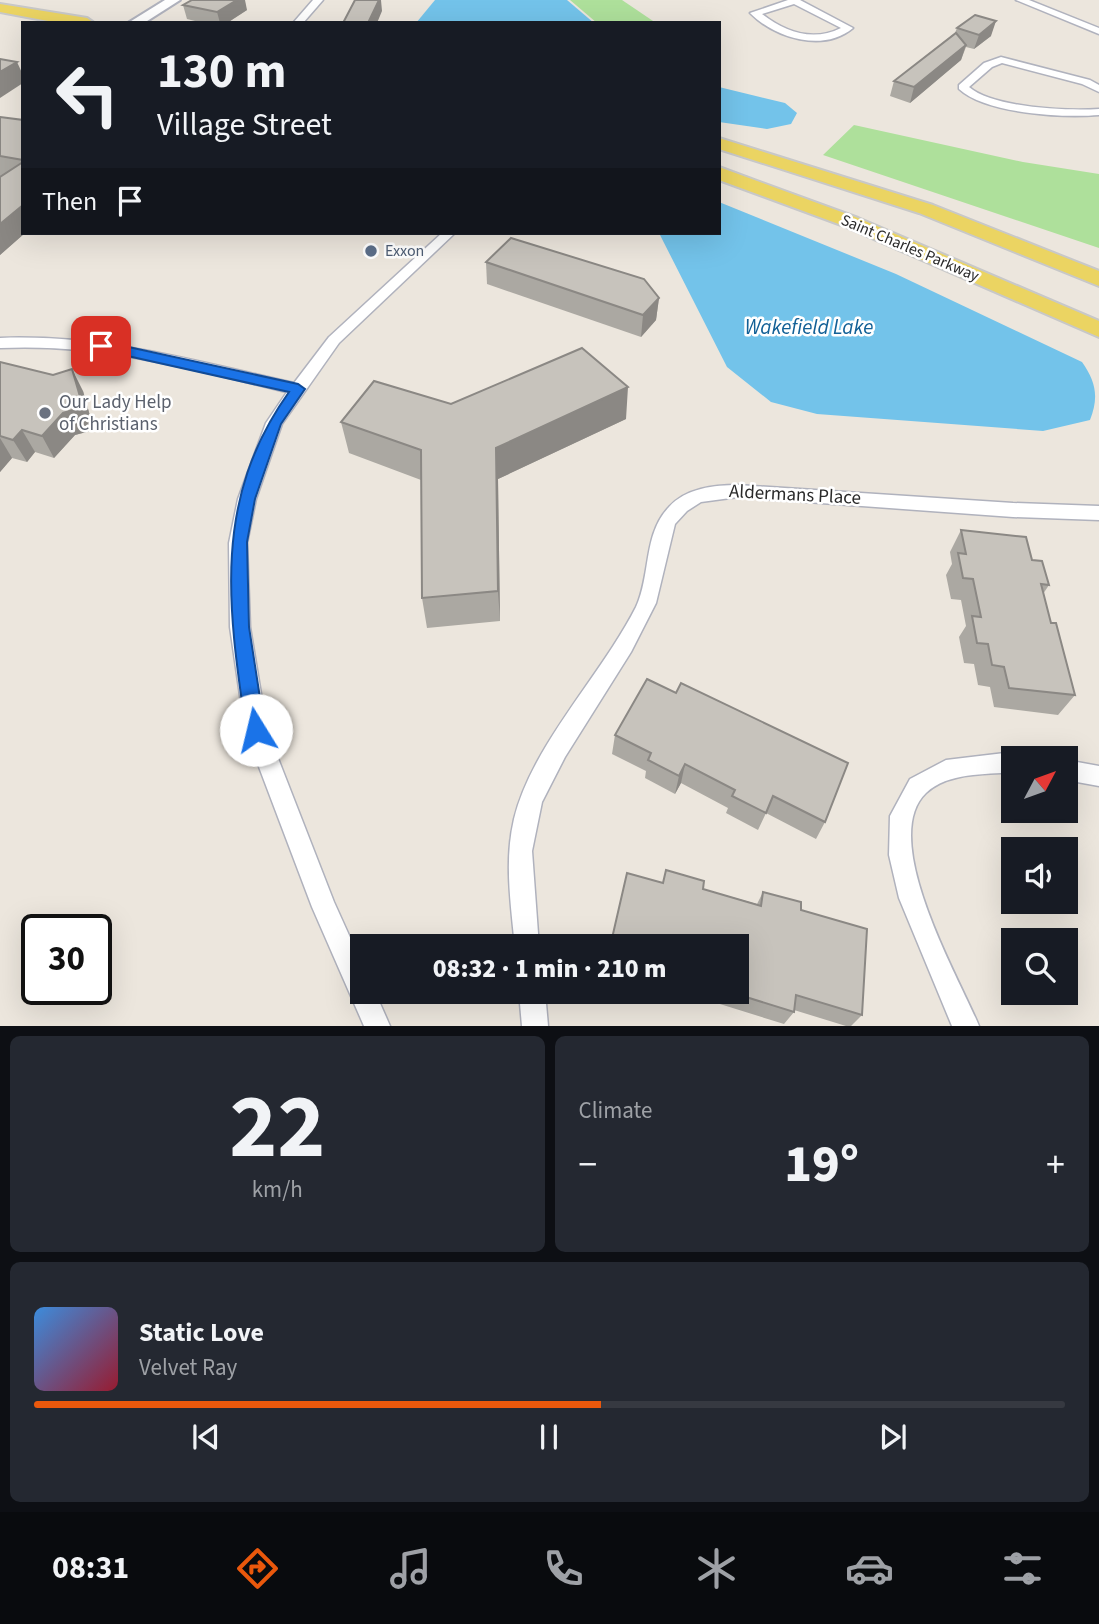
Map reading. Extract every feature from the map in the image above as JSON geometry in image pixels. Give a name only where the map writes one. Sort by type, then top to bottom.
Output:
[{"type":"main road","points":[[0,8],[75,21]]},
{"type":"main road","name":"Saint Charles Parkway","points":[[721,144],[926,209],[1099,279]]},
{"type":"main road","name":"Saint Charles Parkway","points":[[721,174],[850,222],[1099,330]]},
{"type":"street","points":[[137,21],[174,0]]},
{"type":"street","points":[[301,21],[318,0]]},
{"type":"street","points":[[1021,0],[1099,31]]},
{"type":"street","points":[[794,1],[848,28],[818,39],[800,37],[755,13],[794,1]]},
{"type":"street","points":[[1099,89],[1086,82],[1001,60],[988,65],[963,87],[974,97],[992,102],[1076,113],[1099,112]]},
{"type":"street","points":[[377,1026],[324,907],[256,730],[240,627],[238,542],[247,499],[274,423],[334,340],[447,235]]},
{"type":"street","points":[[0,343],[49,341],[125,349],[298,389]]},
{"type":"street","name":"Aldermans Place","points":[[526,934],[520,847],[525,819],[559,746],[642,613],[654,582],[663,533],[669,519],[684,504],[711,492],[737,491],[1099,513]]},
{"type":"street","points":[[966,1026],[909,899],[900,863],[901,819],[907,801],[917,785],[935,771],[979,762],[1001,762]]},
{"type":"street","points":[[1078,772],[1099,776]]},
{"type":"street","points":[[533,1004],[535,1026]]},
{"type":"green space","points":[[570,0],[622,0],[653,21],[595,21]]},
{"type":"green space","points":[[854,125],[1023,162],[1099,174],[1099,248],[823,155]]},
{"type":"water","points":[[435,0],[567,0],[592,21],[418,21]]},
{"type":"water","points":[[721,87],[785,103],[797,113],[791,124],[767,129],[721,122]]},
{"type":"water","name":"Wakefield Lake","points":[[721,203],[896,274],[1082,362],[1095,390],[1095,404],[1090,420],[1043,431],[817,414],[771,402],[727,367],[660,235],[721,235]]},
{"type":"building","points":[[192,0],[237,0],[217,12],[183,5]]},
{"type":"building","points":[[355,0],[379,0],[369,21],[344,21]]},
{"type":"building","points":[[975,15],[996,21],[979,35],[957,28]]},
{"type":"building","points":[[956,33],[966,45],[914,87],[894,81]]},
{"type":"building","points":[[0,59],[17,62],[0,72]]},
{"type":"building","points":[[0,117],[21,120],[21,160],[0,156]]},
{"type":"building","points":[[21,163],[21,207],[0,224],[0,177]]},
{"type":"building","points":[[511,238],[644,279],[659,298],[643,315],[486,262]]},
{"type":"building","points":[[582,348],[628,387],[496,448],[498,591],[422,598],[421,450],[341,422],[374,381],[451,404]]},
{"type":"building","points":[[0,362],[53,375],[72,369],[83,407],[63,413],[42,436],[22,430],[13,440],[0,436]]},
{"type":"building","points":[[961,530],[1026,537],[1032,560],[1042,561],[1049,585],[1041,584],[1051,623],[1056,623],[1075,695],[1009,688],[1004,667],[992,665],[988,644],[977,643],[972,616],[981,617],[973,579],[963,578],[958,553],[966,554]]},
{"type":"building","points":[[647,679],[676,693],[681,683],[848,763],[825,822],[773,796],[766,813],[732,796],[735,790],[685,764],[679,776],[648,760],[651,753],[615,735]]},
{"type":"building","points":[[666,870],[704,881],[703,889],[761,906],[763,892],[801,902],[801,910],[867,929],[862,1015],[796,995],[794,1012],[749,998],[749,934],[613,934],[627,873],[663,883]]},
{"type":"place","name":"Exxon","points":[[371,251]]},
{"type":"place","name":"Our Lady Help of Christians","points":[[45,413]]},
{"type":"route","points":[[101,346],[125,349],[298,389],[274,423],[247,499],[238,542],[240,627],[256,730]]}]
